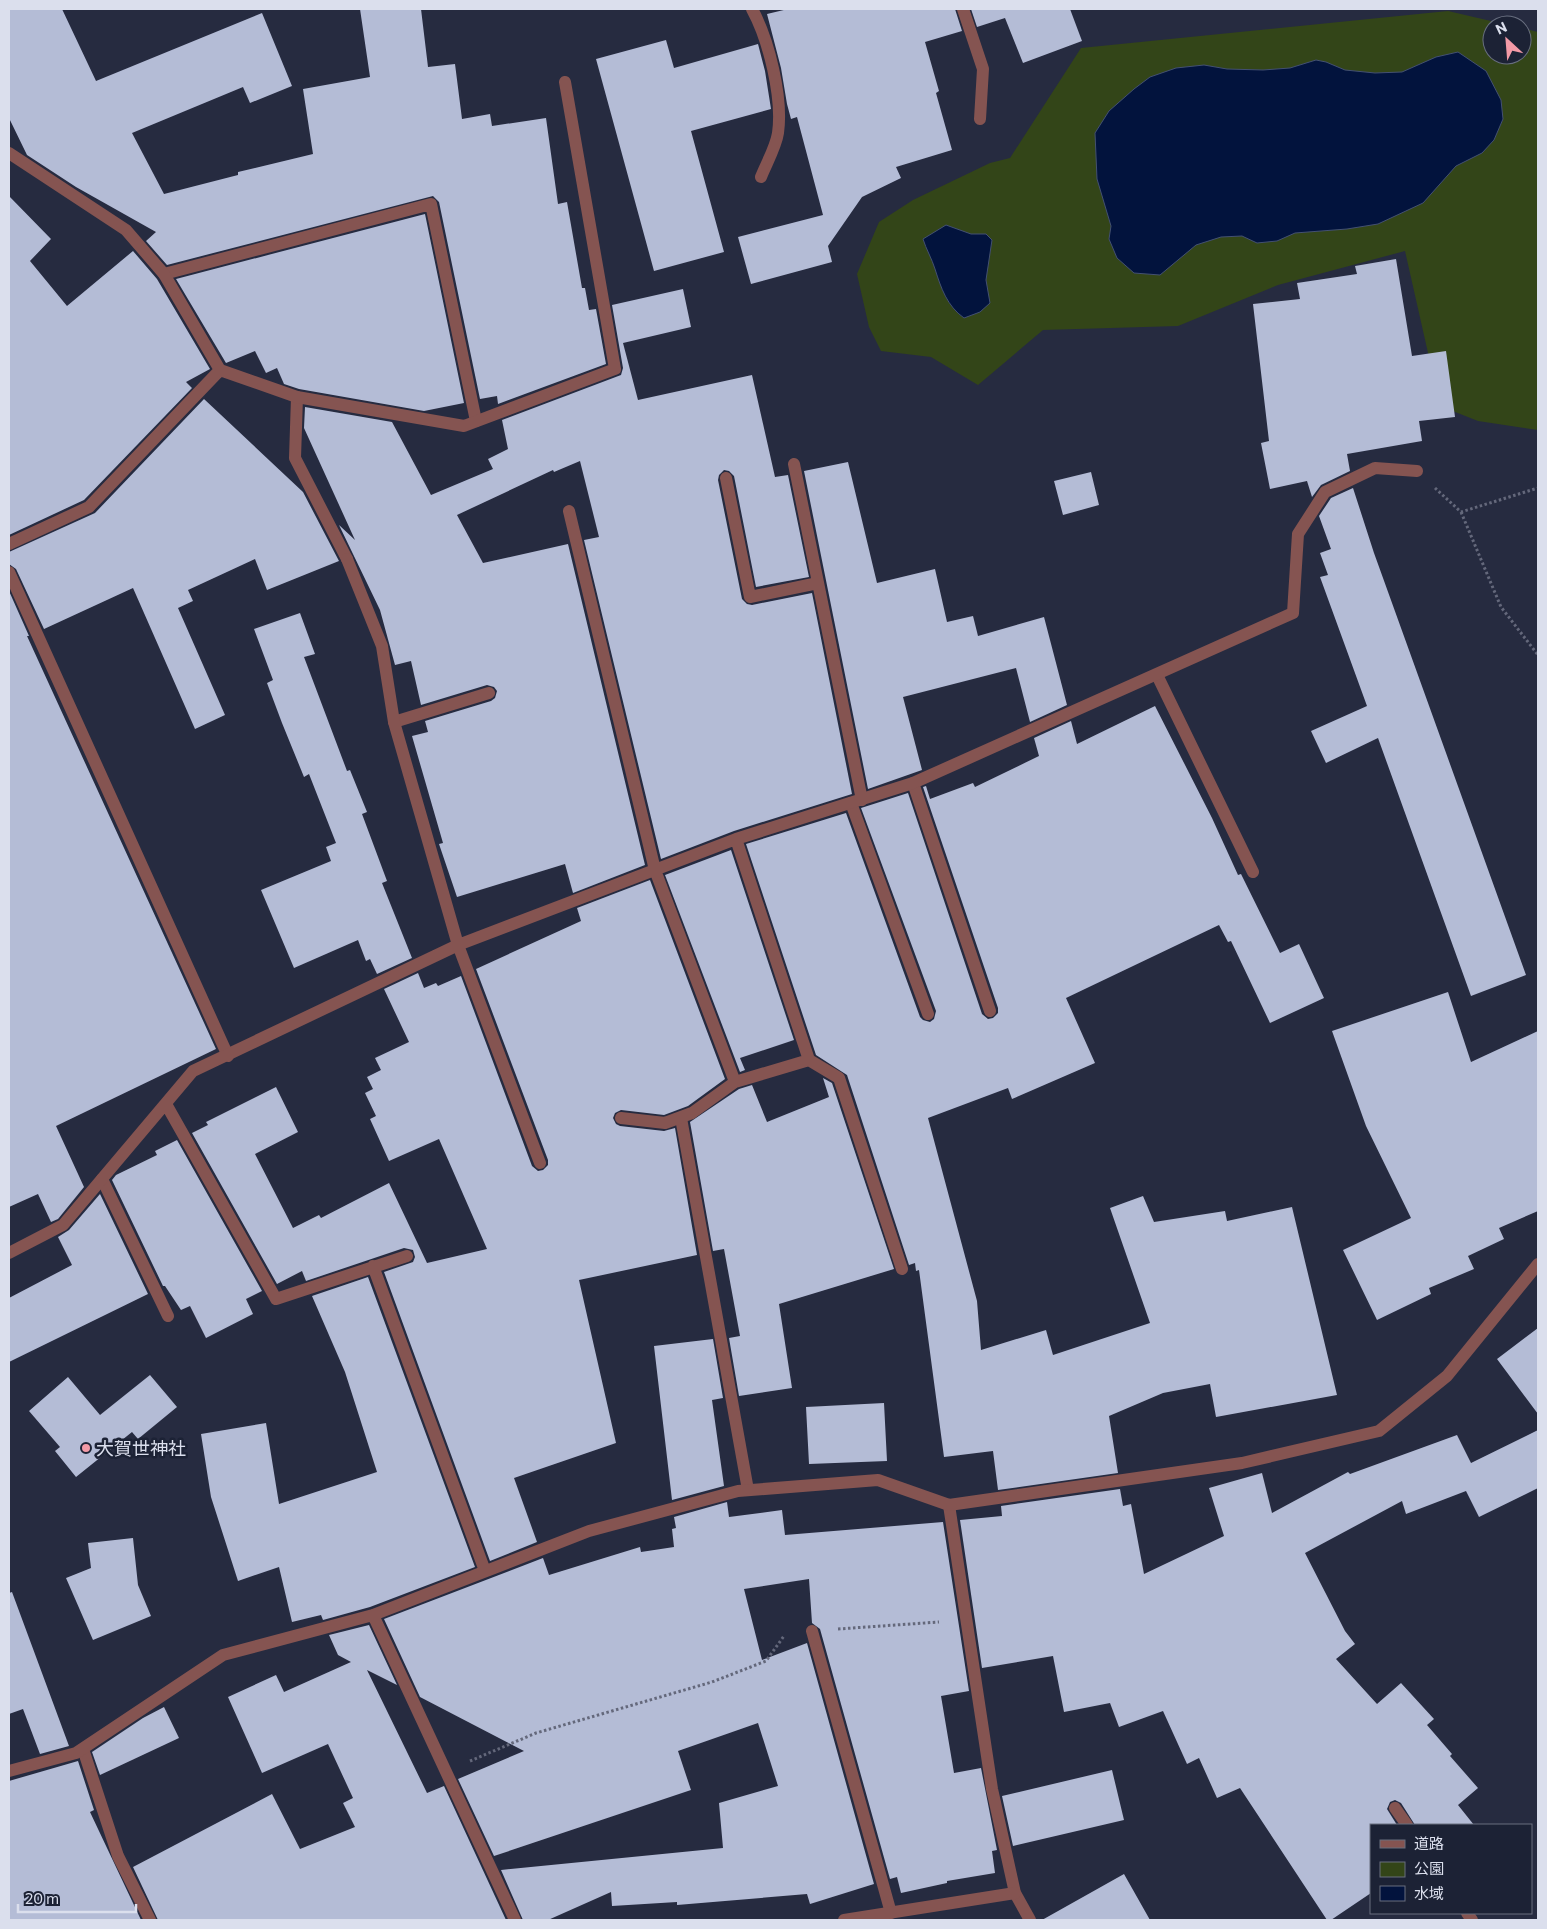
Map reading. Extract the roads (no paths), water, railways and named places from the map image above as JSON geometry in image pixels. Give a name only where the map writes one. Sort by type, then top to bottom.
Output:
[{"type":"street","points":[[752,9],[762,26],[778,98],[778,134],[761,177]]},
{"type":"street","points":[[963,9],[983,69],[980,119]]},
{"type":"street","points":[[9,153],[126,230],[164,274],[220,370],[297,397],[464,426],[615,369],[565,82]]},
{"type":"street","points":[[164,274],[432,204],[476,421]]},
{"type":"street","points":[[9,544],[89,507],[220,370]]},
{"type":"street","points":[[297,397],[295,458],[347,559],[382,646],[394,722],[458,945],[540,1162]]},
{"type":"street","points":[[794,464],[818,583],[856,801],[928,1014]]},
{"type":"street","points":[[9,1253],[63,1225],[193,1071],[458,945],[736,838],[914,783],[1293,613],[1298,534],[1325,492],[1376,468],[1417,471]]},
{"type":"street","points":[[726,478],[750,597],[818,583]]},
{"type":"street","points":[[570,510],[655,870],[735,1082]]},
{"type":"street","points":[[9,572],[228,1056]]},
{"type":"street","points":[[1157,675],[1253,872]]},
{"type":"street","points":[[394,722],[490,693]]},
{"type":"street","points":[[914,783],[990,1010]]},
{"type":"street","points":[[736,838],[809,1060],[839,1078],[902,1269]]},
{"type":"street","points":[[621,1118],[665,1123],[692,1113],[735,1082],[809,1060]]},
{"type":"street","points":[[166,1104],[276,1299],[407,1256]]},
{"type":"street","points":[[681,1118],[748,1490]]},
{"type":"street","points":[[102,1179],[168,1316]]},
{"type":"street","points":[[9,1771],[76,1753],[223,1654],[374,1615],[589,1530],[738,1490],[878,1480],[949,1505],[1242,1463],[1379,1431],[1447,1376],[1538,1264]]},
{"type":"street","points":[[373,1266],[485,1571]]},
{"type":"street","points":[[949,1505],[992,1790],[1015,1893],[1030,1920]]},
{"type":"street","points":[[374,1615],[515,1920]]},
{"type":"street","points":[[812,1631],[891,1913]]},
{"type":"street","points":[[83,1749],[118,1856],[150,1920]]},
{"type":"street","points":[[1395,1808],[1406,1824]]},
{"type":"street","points":[[844,1920],[1015,1893]]},
{"type":"water","points":[[1458,52],[1486,71],[1501,100],[1503,119],[1494,140],[1482,153],[1456,166],[1423,203],[1378,224],[1347,229],[1295,233],[1277,241],[1257,243],[1242,236],[1221,237],[1196,245],[1160,275],[1134,273],[1117,258],[1109,239],[1111,226],[1097,179],[1095,133],[1109,111],[1150,77],[1176,68],[1204,65],[1227,69],[1263,70],[1290,68],[1316,60],[1345,70],[1375,73],[1402,72],[1436,57]]},
{"type":"water","points":[[946,225],[971,234],[986,234],[992,240],[986,280],[990,303],[980,312],[964,318],[953,308],[945,296],[923,239]]},
{"type":"place","name":"大賀世神社","points":[[86,1448]]}]
